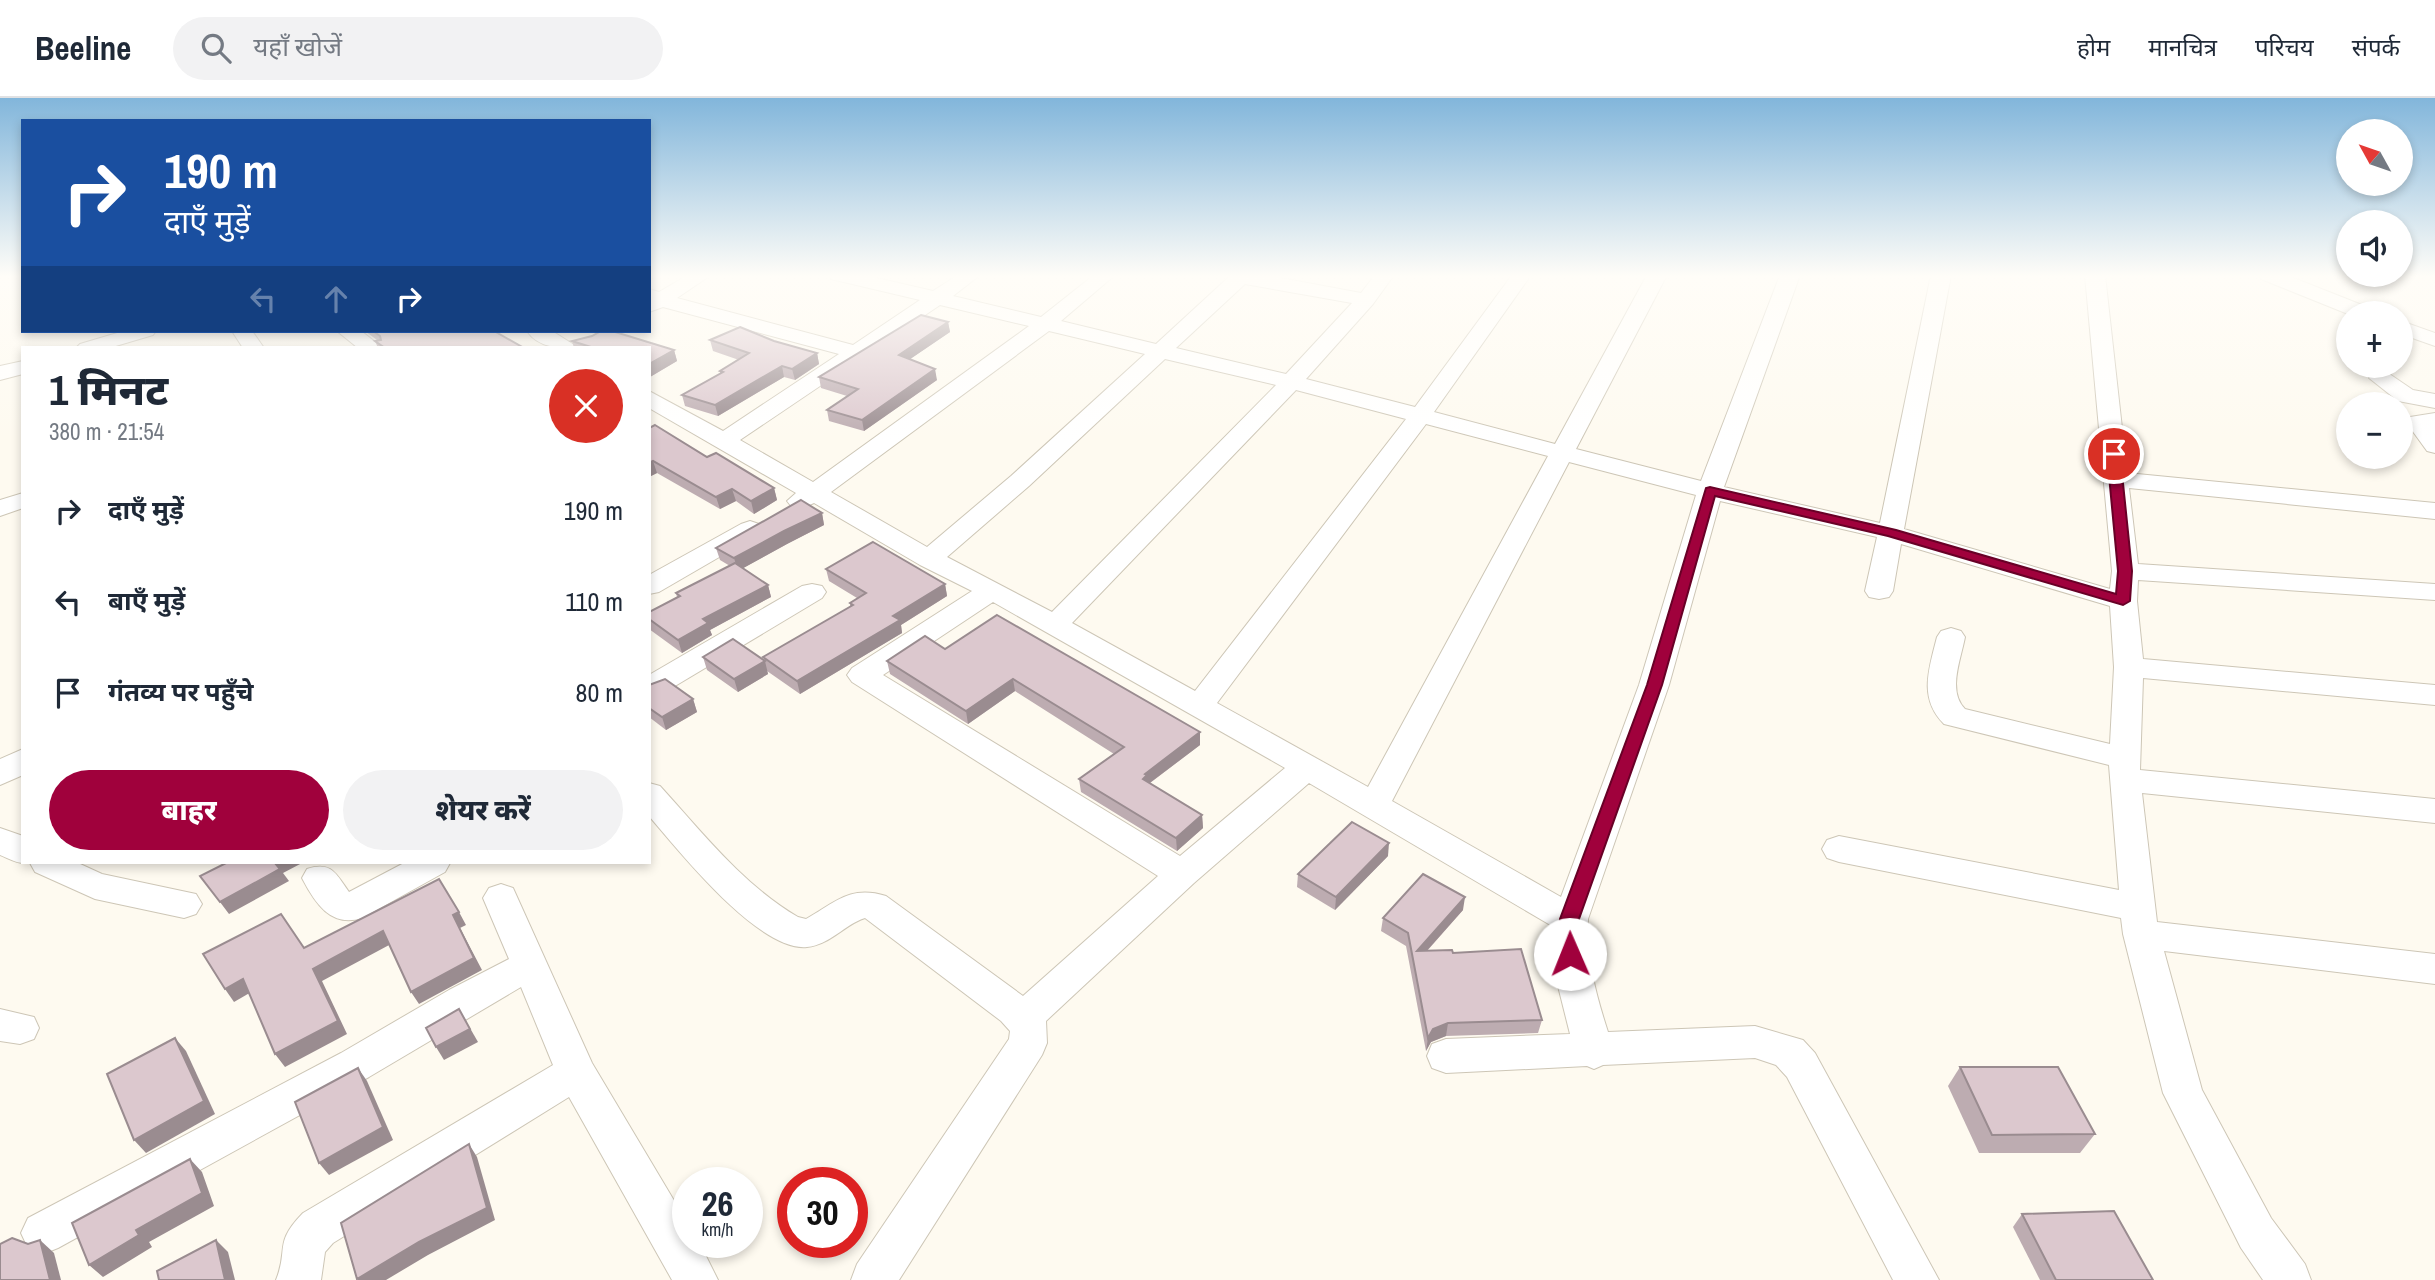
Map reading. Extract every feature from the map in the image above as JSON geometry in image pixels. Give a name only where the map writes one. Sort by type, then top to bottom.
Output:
[{"type":"street","points":[[771,330],[856,352]]},
{"type":"street","points":[[723,441],[889,330]]},
{"type":"street","points":[[651,585],[816,492],[1036,330]]},
{"type":"street","points":[[1069,330],[1291,382],[1710,491],[2124,586],[2435,592]]},
{"type":"street","points":[[929,559],[1020,481],[1182,330]]},
{"type":"street","points":[[1055,625],[1338,330]]},
{"type":"street","points":[[1199,705],[1420,416],[1482,330]]},
{"type":"street","points":[[1373,807],[1628,330]]},
{"type":"street","points":[[1594,1052],[1567,939],[1570,919],[1654,685],[1710,491],[1770,330]]},
{"type":"street","points":[[1879,591],[1930,330]]},
{"type":"street","points":[[2101,330],[2124,586],[2129,667],[2124,769],[2139,920],[2183,1093],[2256,1233],[2289,1280]]},
{"type":"street","points":[[2413,332],[2435,340]]},
{"type":"street","points":[[91,346],[111,335],[128,333]]},
{"type":"street","points":[[349,333],[369,346]]},
{"type":"street","points":[[542,333],[574,346]]},
{"type":"street","points":[[0,373],[21,368]]},
{"type":"street","points":[[2380,378],[2406,396],[2435,401]]},
{"type":"street","points":[[651,399],[929,559],[992,590],[1199,705],[1570,919]]},
{"type":"street","points":[[2435,420],[2418,422],[2435,446]]},
{"type":"street","points":[[2116,479],[2435,511]]},
{"type":"street","points":[[0,508],[21,500]]},
{"type":"street","points":[[992,590],[862,676],[1182,874]]},
{"type":"street","points":[[651,687],[812,592]]},
{"type":"street","points":[[1951,637],[1940,694],[1947,712],[1966,721],[2124,769],[2435,811]]},
{"type":"street","points":[[2129,667],[2435,695]]},
{"type":"street","points":[[0,774],[21,761]]},
{"type":"street","points":[[1023,1019],[1182,874],[1307,767]]},
{"type":"street","points":[[651,796],[752,904],[790,931],[804,934],[853,907],[868,904],[874,906],[1023,1019],[1031,1033],[1028,1043],[873,1280]]},
{"type":"street","points":[[0,839],[21,850]]},
{"type":"street","points":[[1839,849],[2139,920],[2435,969]]},
{"type":"street","points":[[49,864],[102,888],[184,904]]},
{"type":"street","points":[[319,878],[339,905],[350,908],[431,864]]},
{"type":"street","points":[[501,898],[576,1072],[696,1280]]},
{"type":"street","points":[[43,1233],[355,1065],[530,965]]},
{"type":"street","points":[[1446,1056],[1536,1051],[1594,1052],[1755,1042],[1789,1052],[1801,1065],[1917,1280]]},
{"type":"street","points":[[298,1280],[302,1272],[303,1244],[318,1228],[576,1072]]},
{"type":"building","points":[[733,330],[748,330],[817,353],[792,369],[782,366],[715,405],[682,395],[723,372],[720,371],[749,353],[710,340]]},
{"type":"building","points":[[896,330],[936,330],[899,355],[935,369],[862,420],[827,410],[858,389],[819,377]]},
{"type":"building","points":[[376,333],[498,333],[520,346],[382,346],[375,341],[381,340]]},
{"type":"building","points":[[597,333],[619,333],[674,350],[651,363],[651,346],[588,346],[572,341]]},
{"type":"building","points":[[655,425],[707,457],[716,453],[774,488],[751,501],[732,489],[716,497],[651,462],[651,427]]},
{"type":"building","points":[[801,500],[822,513],[734,558],[716,548]]},
{"type":"building","points":[[873,542],[945,584],[893,616],[900,620],[797,681],[763,657],[853,605],[850,603],[866,593],[826,569]]},
{"type":"building","points":[[735,563],[768,585],[703,619],[708,623],[678,640],[651,620],[651,611],[680,596],[676,593]]},
{"type":"building","points":[[997,615],[1200,732],[1145,774],[1147,775],[1143,779],[1202,815],[1176,838],[1079,779],[1124,747],[1013,679],[966,711],[887,661],[925,636],[945,649]]},
{"type":"building","points":[[733,639],[765,661],[734,679],[703,657]]},
{"type":"building","points":[[665,679],[693,699],[662,717],[651,709],[651,684]]},
{"type":"building","points":[[1352,822],[1389,843],[1336,897],[1298,874]]},
{"type":"building","points":[[224,864],[276,864],[280,869],[220,902],[200,876]]},
{"type":"building","points":[[1423,874],[1465,897],[1417,951],[1452,950],[1453,953],[1521,949],[1542,1020],[1448,1023],[1433,1029],[1428,1038],[1408,933],[1383,918]]},
{"type":"building","points":[[439,879],[459,912],[453,915],[474,958],[411,992],[383,931],[313,969],[338,1021],[275,1054],[243,979],[225,989],[203,954],[281,914],[304,948]]},
{"type":"building","points":[[459,1009],[470,1029],[436,1047],[426,1028]]},
{"type":"building","points":[[175,1038],[204,1101],[134,1140],[107,1074]]},
{"type":"building","points":[[1960,1067],[2058,1067],[2095,1134],[1992,1135]]},
{"type":"building","points":[[358,1068],[383,1127],[319,1163],[295,1102]]},
{"type":"building","points":[[469,1144],[487,1208],[419,1242],[357,1279],[341,1223]]},
{"type":"building","points":[[190,1159],[202,1193],[136,1230],[139,1235],[89,1265],[72,1223]]},
{"type":"building","points":[[2114,1211],[2153,1280],[2056,1280],[2022,1214]]},
{"type":"building","points":[[12,1238],[28,1244],[40,1240],[50,1280],[0,1280],[0,1244]]},
{"type":"building","points":[[216,1240],[225,1280],[159,1280],[157,1271]]},
{"type":"route","points":[[1570,954],[1567,939],[1570,919],[1654,685],[1710,491],[1891,533],[2123,601],[2125,571],[2114,454]]}]
